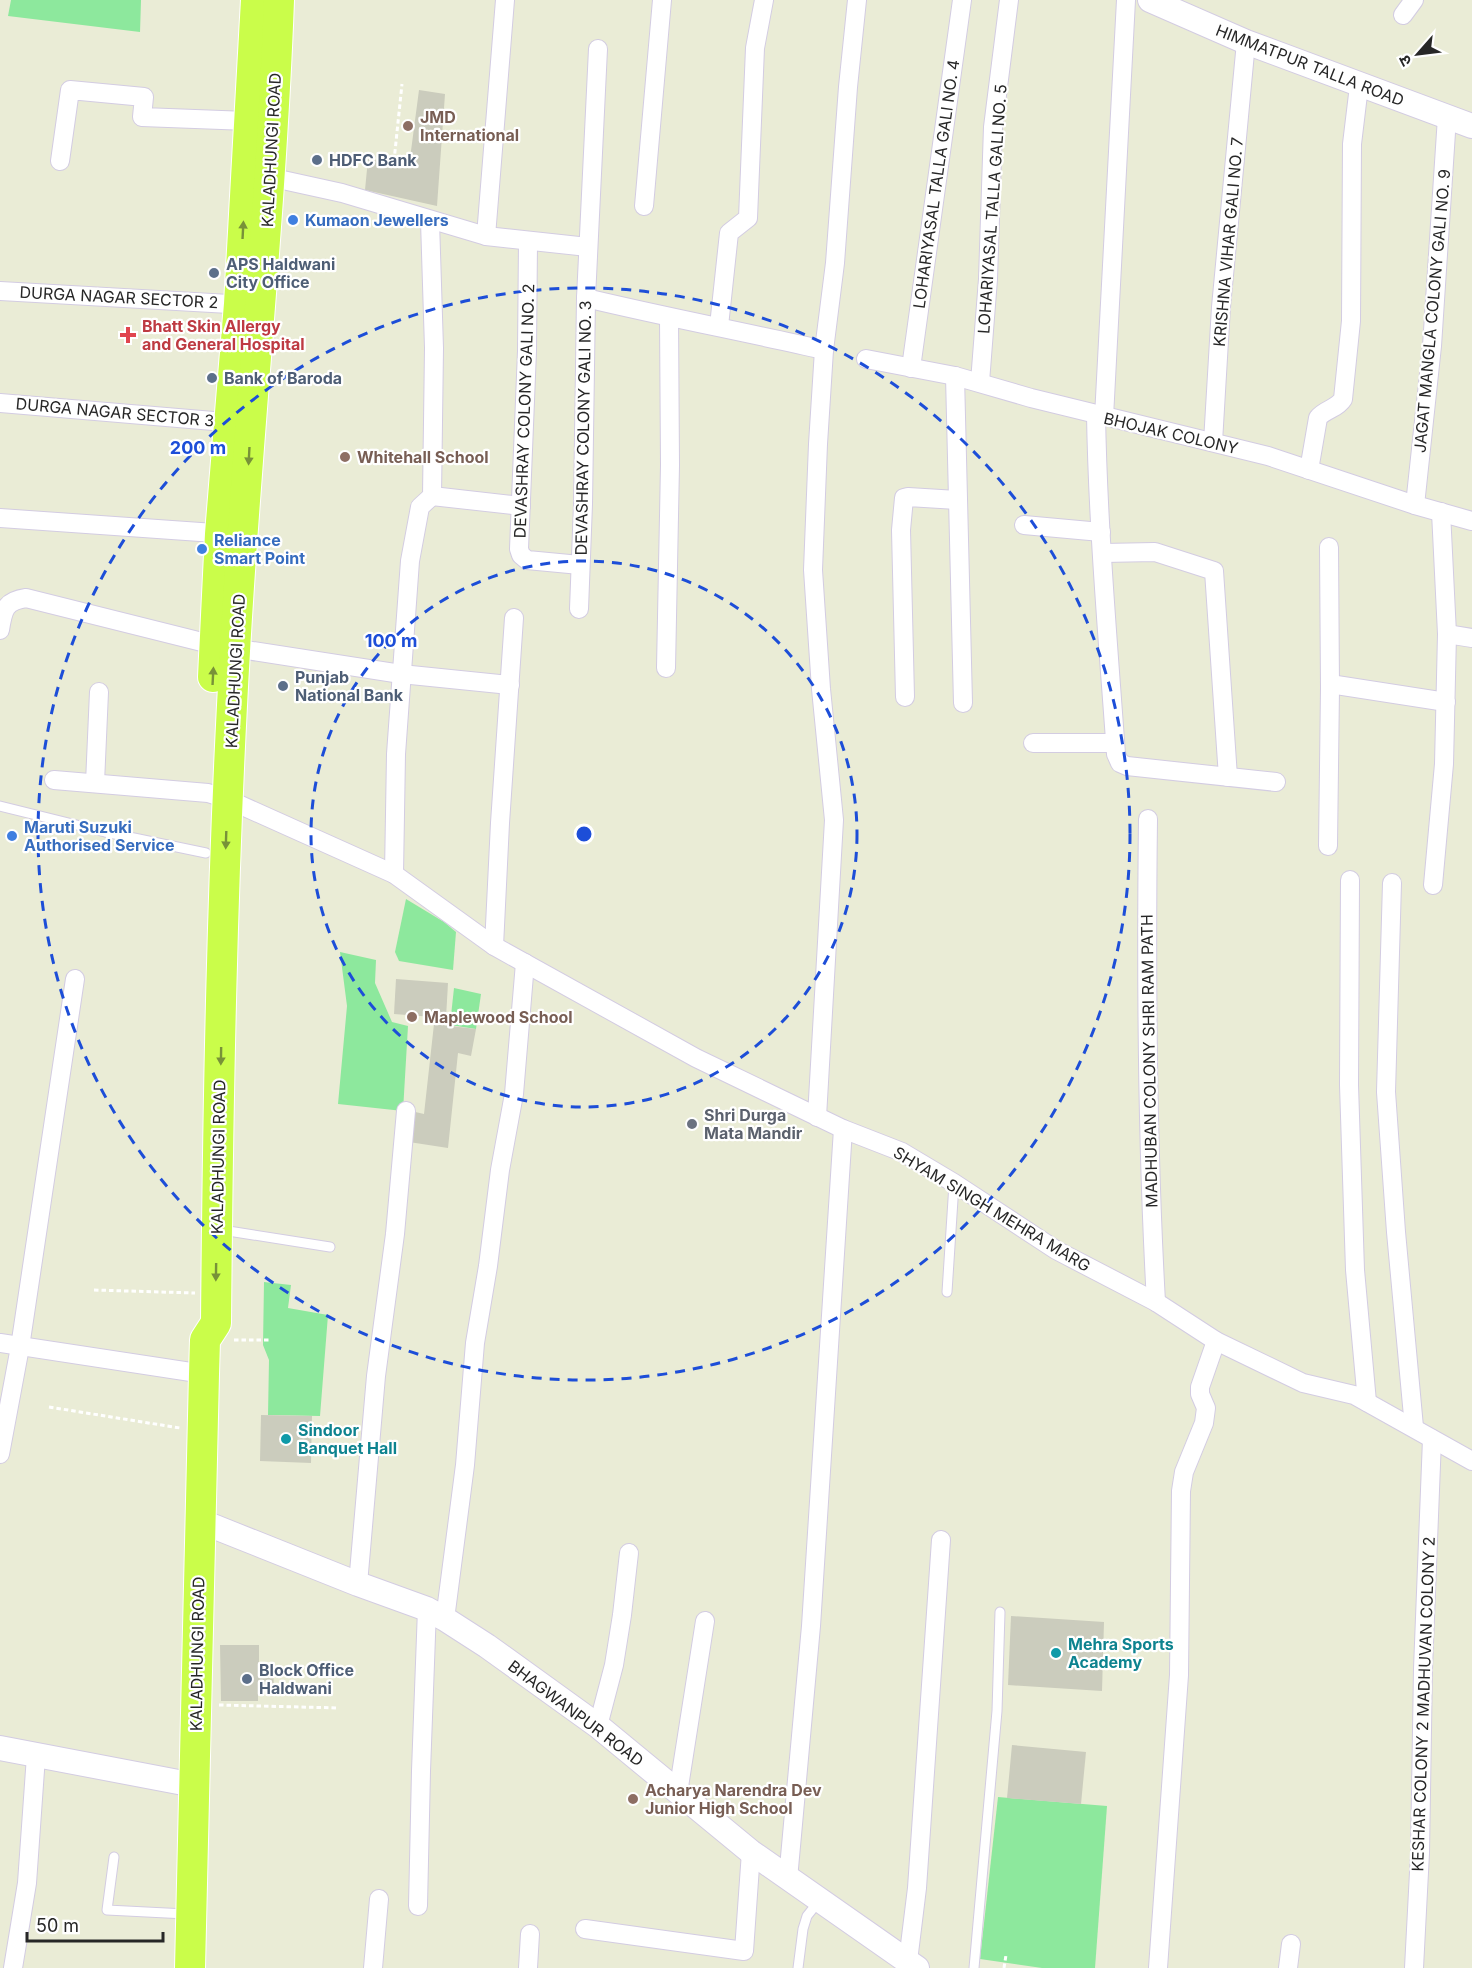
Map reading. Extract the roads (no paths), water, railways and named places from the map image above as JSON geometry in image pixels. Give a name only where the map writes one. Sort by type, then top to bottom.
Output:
[{"type":"main road","name":"KALADHUNGI ROAD","points":[[258,175],[248,121],[267,12]]},
{"type":"main road","name":"KALADHUNGI ROAD","points":[[190,1968],[205,1340],[196,1323],[195,1293],[211,1012],[225,646],[250,305],[267,12]]},
{"type":"main road","name":"KALADHUNGI ROAD","points":[[205,1340],[216,1323],[216,1229],[206,854],[218,796]]},
{"type":"street","points":[[486,236],[505,0]]},
{"type":"street","points":[[644,206],[662,0]]},
{"type":"street","points":[[719,326],[729,233],[747,218],[755,48],[764,0]]},
{"type":"street","points":[[817,1117],[834,820],[821,689],[813,570],[824,350],[835,263],[857,0]]},
{"type":"street","name":"LOHARIYASAL TALLA GALI NO. 4","points":[[911,368],[962,0]]},
{"type":"street","name":"LOHARIYASAL TALLA GALI NO. 5","points":[[980,382],[988,279],[993,127],[1009,0]]},
{"type":"street","points":[[1126,0],[1100,416],[1101,532],[1116,754],[1120,763],[1127,766],[1276,782]]},
{"type":"street","name":"HIMMATPUR TALLA ROAD","points":[[1150,0],[1246,42],[1359,86],[1472,126]]},
{"type":"street","name":"KRISHNA VIHAR GALI NO. 7","points":[[1213,442],[1221,307],[1246,42]]},
{"type":"street","points":[[258,175],[342,193],[486,236],[588,247],[598,50]]},
{"type":"street","points":[[1309,470],[1318,418],[1322,413],[1340,405],[1343,399],[1351,321],[1352,144],[1359,86]]},
{"type":"street","points":[[60,161],[70,90],[144,97],[142,117],[248,121]]},
{"type":"street","name":"JAGAT MANGLA COLONY GALI NO. 9","points":[[1415,505],[1432,346],[1447,117]]},
{"type":"street","points":[[394,874],[396,754],[410,561],[420,507],[432,496],[434,348],[430,220]]},
{"type":"street","name":"DEVASHRAY COLONY GALI NO. 2","points":[[528,242],[520,555],[527,560],[580,565]]},
{"type":"street","name":"DEVASHRAY COLONY GALI NO. 3","points":[[579,609],[588,247]]},
{"type":"street","name":"DURGA NAGAR SECTOR 2","points":[[0,291],[250,305]]},
{"type":"street","points":[[586,298],[669,318],[719,326],[824,350]]},
{"type":"street","points":[[666,668],[670,465],[669,318]]},
{"type":"street","name":"BHOJAK COLONY","points":[[866,359],[956,376],[1100,416],[1268,456],[1415,505],[1472,521]]},
{"type":"street","points":[[956,376],[963,703]]},
{"type":"street","name":"DURGA NAGAR SECTOR 3","points":[[0,403],[241,423]]},
{"type":"street","points":[[432,496],[521,506]]},
{"type":"street","points":[[905,697],[901,530],[904,498],[957,500]]},
{"type":"street","points":[[1433,885],[1444,764],[1446,702],[1447,634],[1441,512]]},
{"type":"street","points":[[0,518],[232,535]]},
{"type":"street","points":[[1024,525],[1101,532]]},
{"type":"street","points":[[1328,846],[1329,547]]},
{"type":"street","points":[[1103,553],[1155,552],[1214,571],[1228,777]]},
{"type":"street","points":[[0,630],[6,607],[15,599],[26,598],[225,646],[401,675],[510,685]]},
{"type":"street","points":[[494,946],[514,618]]},
{"type":"street","points":[[1447,634],[1472,639]]},
{"type":"street","points":[[1330,684],[1446,702]]},
{"type":"street","points":[[95,783],[99,692]]},
{"type":"street","points":[[1033,743],[1115,743]]},
{"type":"street","name":"SHYAM SINGH MEHRA MARG","points":[[54,780],[218,796],[394,874],[494,946],[696,1058],[843,1129],[902,1152],[1056,1250],[1156,1302],[1216,1341],[1303,1383],[1354,1395],[1472,1461]]},
{"type":"street","name":"MADHUBAN COLONY SHRI RAM PATH","points":[[1148,819],[1146,991],[1150,1182],[1156,1302]]},
{"type":"street","points":[[1350,880],[1348,1085],[1355,1270],[1367,1402]]},
{"type":"street","points":[[1392,883],[1386,1092],[1414,1427]]},
{"type":"street","points":[[418,1906],[436,1614],[465,1465],[475,1343],[488,1266],[500,1170],[514,1094],[525,963]]},
{"type":"street","points":[[0,1454],[21,1347],[75,979]]},
{"type":"street","points":[[358,1584],[376,1376],[395,1234],[406,1111]]},
{"type":"street","points":[[788,1879],[812,1626],[843,1129]]},
{"type":"street","points":[[1158,1968],[1179,1675],[1181,1491],[1184,1472],[1204,1423],[1206,1408],[1200,1394],[1200,1387],[1216,1341]]},
{"type":"street","points":[[0,1343],[204,1374]]},
{"type":"street","name":"KESHAR COLONY 2 MADHUVAN COLONY 2","points":[[1414,1968],[1420,1853],[1423,1669],[1432,1439]]},
{"type":"street","name":"BHAGWANPUR ROAD","points":[[200,1521],[436,1614],[487,1646],[598,1726],[751,1852],[913,1965]]},
{"type":"street","points":[[913,1965],[941,1540]]},
{"type":"street","points":[[598,1726],[614,1665],[630,1553]]},
{"type":"street","points":[[678,1793],[705,1621]]},
{"type":"street","points":[[0,1748],[194,1785]]},
{"type":"street","points":[[13,1968],[27,1883],[36,1756]]},
{"type":"street","points":[[585,1929],[744,1951],[751,1852]]},
{"type":"street","points":[[373,1968],[379,1899]]},
{"type":"street","points":[[528,1968],[530,1934]]},
{"type":"street","points":[[1288,1968],[1291,1944]]},
{"type":"lane","points":[[0,806],[206,854]]},
{"type":"lane","points":[[947,1292],[954,1183]]},
{"type":"lane","points":[[216,1229],[330,1247]]},
{"type":"lane","points":[[974,1968],[997,1712],[1000,1612]]},
{"type":"lane","points":[[114,1857],[106,1910],[192,1914]]},
{"type":"lane","points":[[798,1968],[807,1916],[819,1901]]},
{"type":"place","name":"JMD International","points":[[408,126]]},
{"type":"place","name":"HDFC Bank","points":[[317,160]]},
{"type":"place","name":"Kumaon Jewellers","points":[[293,220]]},
{"type":"place","name":"APS Haldwani City Office","points":[[214,273]]},
{"type":"place","name":"Bhatt Skin Allergy and General Hospital","points":[[128,335]]},
{"type":"place","name":"Bank of Baroda","points":[[212,378]]},
{"type":"place","name":"Whitehall School","points":[[345,457]]},
{"type":"place","name":"Reliance Smart Point","points":[[202,549]]},
{"type":"place","name":"Punjab National Bank","points":[[283,686]]},
{"type":"place","name":"Maruti Suzuki Authorised Service","points":[[12,836]]},
{"type":"place","name":"Maplewood School","points":[[412,1017]]},
{"type":"place","name":"Shri Durga Mata Mandir","points":[[692,1124]]},
{"type":"place","name":"Sindoor Banquet Hall","points":[[286,1439]]},
{"type":"place","name":"Mehra Sports Academy","points":[[1056,1653]]},
{"type":"place","name":"Block Office Haldwani","points":[[247,1679]]},
{"type":"place","name":"Acharya Narendra Dev Junior High School","points":[[633,1799]]}]
